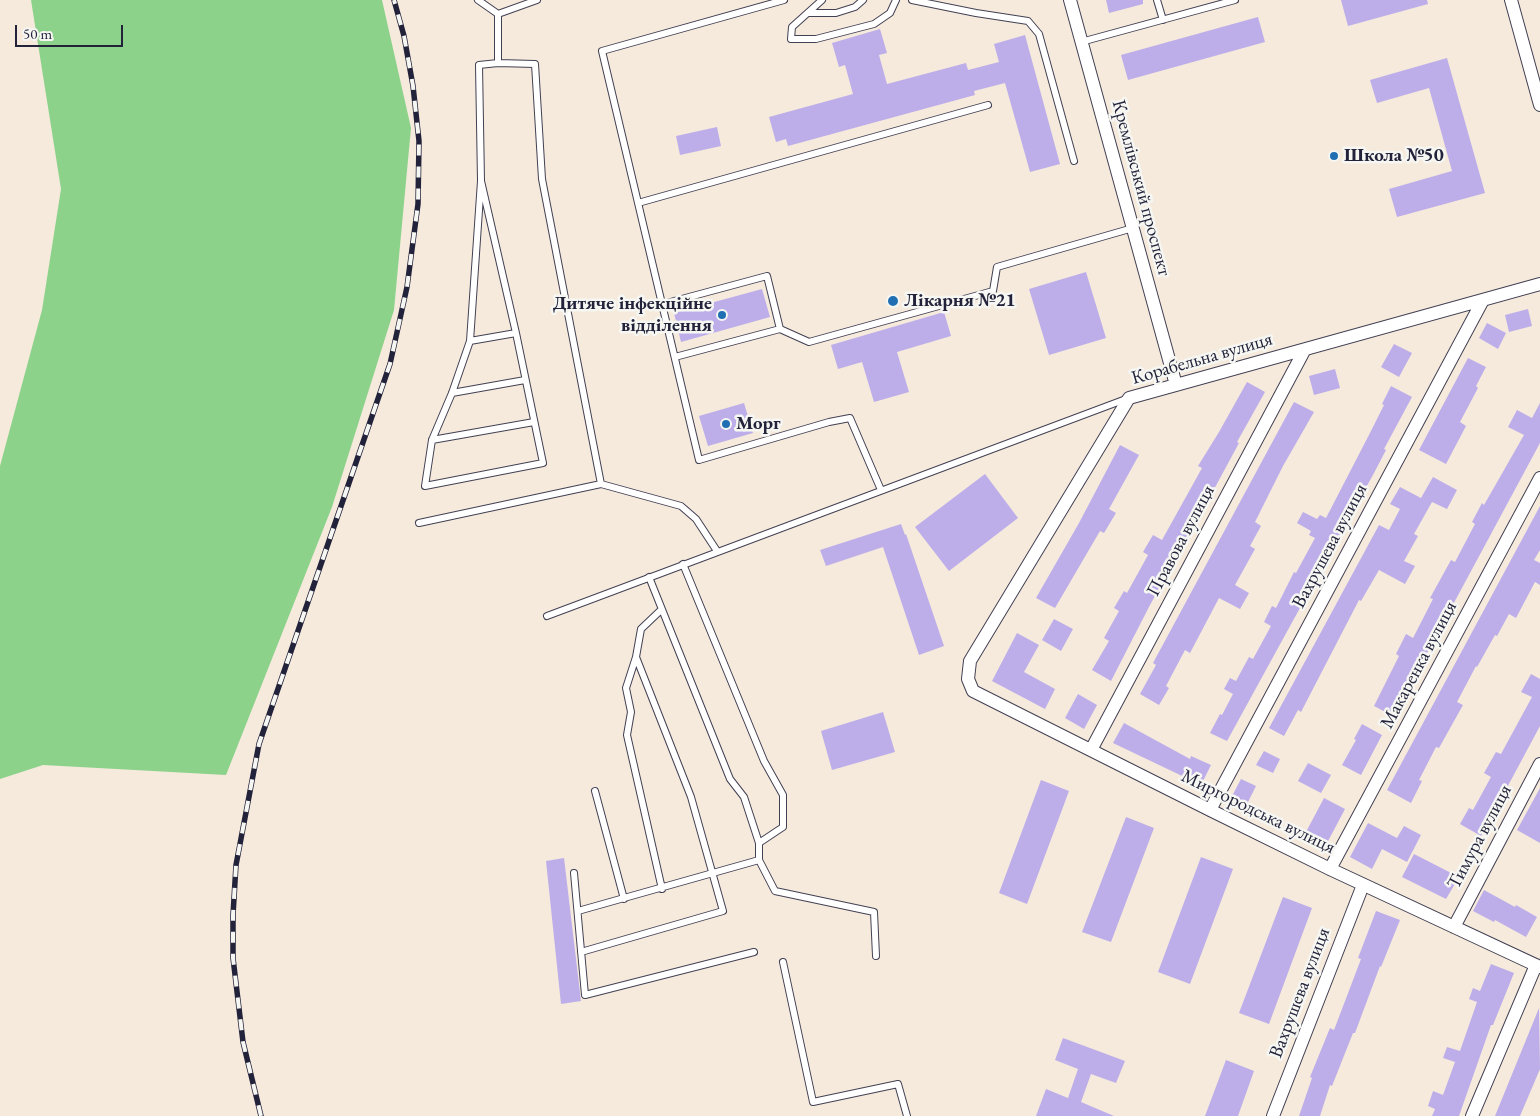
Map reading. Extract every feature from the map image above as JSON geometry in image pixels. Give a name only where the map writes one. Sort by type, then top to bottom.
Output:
[{"type":"street","name":"Кремлівський проспект","points":[[1070,0],[1176,385]]},
{"type":"street","points":[[1511,0],[1540,105]]},
{"type":"street","name":"Корабельна вулиця","points":[[968,679],[970,661],[1129,398],[1540,284]]},
{"type":"street","name":"Вахрушева вулиця","points":[[1210,810],[1483,300]]},
{"type":"street","name":"Правова вулиця","points":[[1091,750],[1304,351]]},
{"type":"street","name":"Макаренка вулиця","points":[[1330,869],[1540,478]]},
{"type":"street","name":"Миргородська вулиця","points":[[968,679],[973,691],[1330,869],[1538,966]]},
{"type":"street","name":"Тимура вулиця","points":[[1454,927],[1540,764]]},
{"type":"street","name":"Вахрушева вулиця","points":[[1273,1116],[1363,885]]},
{"type":"street","points":[[1472,1116],[1538,966]]},
{"type":"lane","points":[[478,0],[498,14]]},
{"type":"lane","points":[[498,14],[537,0]]},
{"type":"lane","points":[[784,0],[602,51],[699,460],[830,422],[850,418],[881,490]]},
{"type":"lane","points":[[822,0],[792,27],[792,39],[816,39],[874,24],[890,13],[896,0]]},
{"type":"lane","points":[[808,13],[836,13],[855,7],[863,0]]},
{"type":"lane","points":[[912,0],[1028,21],[1039,34],[1074,161]]},
{"type":"lane","points":[[1157,0],[1163,20]]},
{"type":"lane","points":[[1082,42],[1235,0]]},
{"type":"lane","points":[[498,14],[498,62]]},
{"type":"lane","points":[[481,181],[516,333],[543,463],[425,486],[432,440],[452,393],[470,341],[481,181],[479,65],[498,62],[535,64],[542,179],[601,484]]},
{"type":"lane","points":[[638,202],[988,105]]},
{"type":"lane","points":[[675,357],[780,329],[809,342],[993,292],[997,267],[1133,228]]},
{"type":"lane","points":[[663,304],[767,276],[780,329]]},
{"type":"lane","points":[[470,341],[516,333]]},
{"type":"lane","points":[[452,393],[526,380]]},
{"type":"lane","points":[[547,616],[1129,398]]},
{"type":"lane","points":[[432,440],[534,422]]},
{"type":"lane","points":[[419,523],[601,484],[681,506],[696,519],[717,551]]},
{"type":"lane","points":[[683,564],[764,761],[783,796],[783,827],[758,843]]},
{"type":"lane","points":[[649,577],[730,779],[744,797],[758,843],[759,860],[775,891],[874,912],[876,956]]},
{"type":"lane","points":[[661,610],[640,628],[636,658],[626,688],[631,712],[627,735],[662,889]]},
{"type":"lane","points":[[581,952],[723,911],[692,797],[636,658]]},
{"type":"lane","points":[[595,790],[624,899]]},
{"type":"lane","points":[[578,911],[662,889],[759,860]]},
{"type":"lane","points":[[574,873],[584,995],[754,952]]},
{"type":"lane","points":[[783,962],[813,1102],[898,1084],[907,1116]]},
{"type":"green space","points":[[31,0],[382,0],[411,128],[394,310],[332,507],[226,775],[43,765],[0,779],[0,466],[42,310],[61,189]]},
{"type":"building","points":[[1106,0],[1143,0],[1143,4],[1109,13]]},
{"type":"building","points":[[1341,0],[1427,0],[1428,4],[1348,26]]},
{"type":"building","points":[[1258,17],[1265,42],[1128,80],[1121,55]]},
{"type":"building","points":[[880,29],[887,53],[879,55],[887,84],[966,63],[968,70],[999,62],[994,44],[1025,35],[1060,164],[1030,172],[1005,83],[974,91],[975,95],[788,146],[786,139],[776,142],[769,117],[853,94],[845,65],[839,67],[832,43]]},
{"type":"building","points":[[1447,58],[1485,193],[1397,217],[1389,189],[1452,171],[1429,88],[1377,103],[1370,80]]},
{"type":"building","points":[[717,127],[721,146],[680,155],[676,136]]},
{"type":"building","points":[[1086,272],[1106,338],[1049,355],[1029,289]]},
{"type":"building","name":"Дитяче інфекційне відділення","points":[[762,289],[770,317],[681,342],[674,313]]},
{"type":"building","points":[[1528,309],[1532,326],[1509,332],[1505,315]]},
{"type":"building","points":[[944,312],[951,336],[897,352],[909,392],[874,402],[862,362],[838,369],[831,345]]},
{"type":"building","points":[[1487,323],[1506,333],[1498,349],[1479,338]]},
{"type":"building","points":[[1394,344],[1412,353],[1399,377],[1381,367]]},
{"type":"building","points":[[1468,358],[1486,367],[1476,386],[1478,388],[1460,422],[1466,426],[1446,464],[1419,450]]},
{"type":"building","points":[[1335,369],[1340,388],[1314,395],[1309,376]]},
{"type":"building","points":[[1247,382],[1265,392],[1111,681],[1092,670],[1109,641],[1104,638],[1119,611],[1114,608],[1124,591],[1127,593],[1148,555],[1143,552],[1153,535],[1162,540],[1202,468],[1198,466]]},
{"type":"building","points":[[1391,386],[1412,397],[1384,449],[1386,450],[1227,741],[1210,733],[1233,694],[1224,689],[1230,678],[1236,681],[1249,657],[1253,659],[1271,626],[1264,622],[1272,606],[1276,608],[1294,572],[1296,573],[1315,538],[1309,535],[1311,531],[1297,523],[1303,512],[1317,519],[1320,515],[1326,518],[1384,405],[1382,404]]},
{"type":"building","points":[[1294,402],[1314,412],[1283,466],[1255,522],[1261,526],[1250,546],[1255,549],[1235,585],[1249,593],[1240,609],[1219,598],[1190,653],[1185,650],[1166,686],[1169,688],[1159,705],[1140,694],[1156,665],[1153,663]]},
{"type":"building","name":"Морг","points":[[744,403],[753,433],[708,446],[699,416]]},
{"type":"building","points":[[1540,403],[1540,443],[1393,716],[1374,706],[1399,656],[1396,654],[1406,634],[1413,638],[1433,599],[1430,598],[1451,560],[1455,562],[1475,524],[1472,522],[1482,503],[1484,505],[1524,435],[1508,427],[1517,410],[1532,418]]},
{"type":"building","points":[[1120,445],[1139,455],[1109,509],[1116,513],[1104,533],[1100,531],[1055,608],[1036,598],[1079,523]]},
{"type":"building","points":[[985,474],[1018,518],[949,571],[915,527]]},
{"type":"building","points":[[1433,477],[1457,490],[1447,509],[1432,502],[1414,534],[1418,536],[1404,561],[1415,566],[1405,584],[1379,570],[1361,601],[1359,600],[1301,712],[1298,710],[1284,736],[1269,728],[1379,525],[1389,530],[1400,509],[1390,504],[1400,487],[1421,498]]},
{"type":"building","points":[[1540,506],[1540,550],[1534,560],[1540,563],[1540,585],[1535,582],[1516,618],[1509,614],[1497,636],[1495,635],[1476,666],[1457,702],[1463,705],[1439,748],[1436,747],[1419,780],[1422,781],[1411,803],[1387,790]]},
{"type":"building","points":[[901,524],[944,646],[919,655],[883,547],[826,566],[820,550]]},
{"type":"building","points":[[1054,619],[1073,629],[1061,651],[1042,640]]},
{"type":"building","points":[[1017,633],[1039,645],[1024,672],[1055,689],[1045,709],[992,681]]},
{"type":"building","points":[[1531,674],[1540,679],[1540,726],[1481,836],[1460,824],[1469,808],[1473,810],[1491,777],[1484,773],[1496,752],[1501,754],[1532,697],[1521,692]]},
{"type":"building","points":[[1078,694],[1097,705],[1084,729],[1065,718]]},
{"type":"building","points":[[883,712],[895,752],[832,770],[821,731]]},
{"type":"building","points":[[1124,723],[1190,759],[1191,756],[1211,765],[1201,785],[1113,743]]},
{"type":"building","points":[[1362,724],[1382,735],[1361,775],[1342,765],[1356,740],[1354,739]]},
{"type":"building","points":[[1264,751],[1280,759],[1273,773],[1256,765]]},
{"type":"building","points":[[1308,763],[1331,775],[1321,793],[1298,781]]},
{"type":"building","points":[[1241,779],[1256,786],[1246,806],[1231,798]]},
{"type":"building","points":[[1041,780],[1069,791],[1027,904],[999,893]]},
{"type":"building","points":[[1540,788],[1540,843],[1517,830]]},
{"type":"building","points":[[1324,798],[1345,809],[1327,843],[1306,832]]},
{"type":"building","points":[[1126,817],[1154,828],[1111,942],[1082,932]]},
{"type":"building","points":[[1368,823],[1397,838],[1404,826],[1421,835],[1407,862],[1382,849],[1372,869],[1350,857]]},
{"type":"building","points":[[1414,854],[1459,877],[1446,899],[1402,877]]},
{"type":"building","points":[[1201,857],[1233,869],[1190,984],[1158,972]]},
{"type":"building","points":[[564,858],[581,1001],[561,1004],[546,861]]},
{"type":"building","points":[[1484,890],[1537,917],[1526,937],[1495,920],[1494,922],[1473,911]]},
{"type":"building","points":[[1283,897],[1312,908],[1269,1024],[1239,1013]]},
{"type":"building","points":[[1376,911],[1400,920],[1380,966],[1355,1033],[1353,1033],[1332,1086],[1330,1085],[1320,1116],[1299,1116],[1312,1078],[1310,1077],[1330,1028],[1334,1030],[1361,959],[1358,958]]},
{"type":"building","points":[[1491,964],[1514,973],[1493,1025],[1491,1025],[1459,1116],[1432,1116],[1435,1109],[1428,1106],[1433,1091],[1443,1095],[1455,1062],[1443,1058],[1447,1047],[1460,1051],[1477,1002],[1469,999],[1473,988],[1480,991]]},
{"type":"building","points":[[1539,1008],[1540,1069],[1520,1116],[1495,1116]]},
{"type":"building","points":[[1063,1038],[1125,1061],[1116,1083],[1091,1074],[1081,1102],[1114,1116],[1036,1116],[1046,1089],[1068,1098],[1078,1069],[1055,1060]]},
{"type":"building","points":[[1226,1060],[1254,1071],[1238,1116],[1205,1116]]},
{"type":"railway","points":[[261,1116],[243,1042],[233,958],[236,865],[259,744],[390,364],[407,287],[418,204],[419,141],[413,86],[404,36],[394,0]]},
{"type":"place","name":"Школа №50","points":[[1334,156]]},
{"type":"place","name":"Лікарня №21","points":[[893,301]]},
{"type":"place","name":"Дитяче інфекційне відділення","points":[[722,315]]},
{"type":"place","name":"Морг","points":[[726,424]]}]
